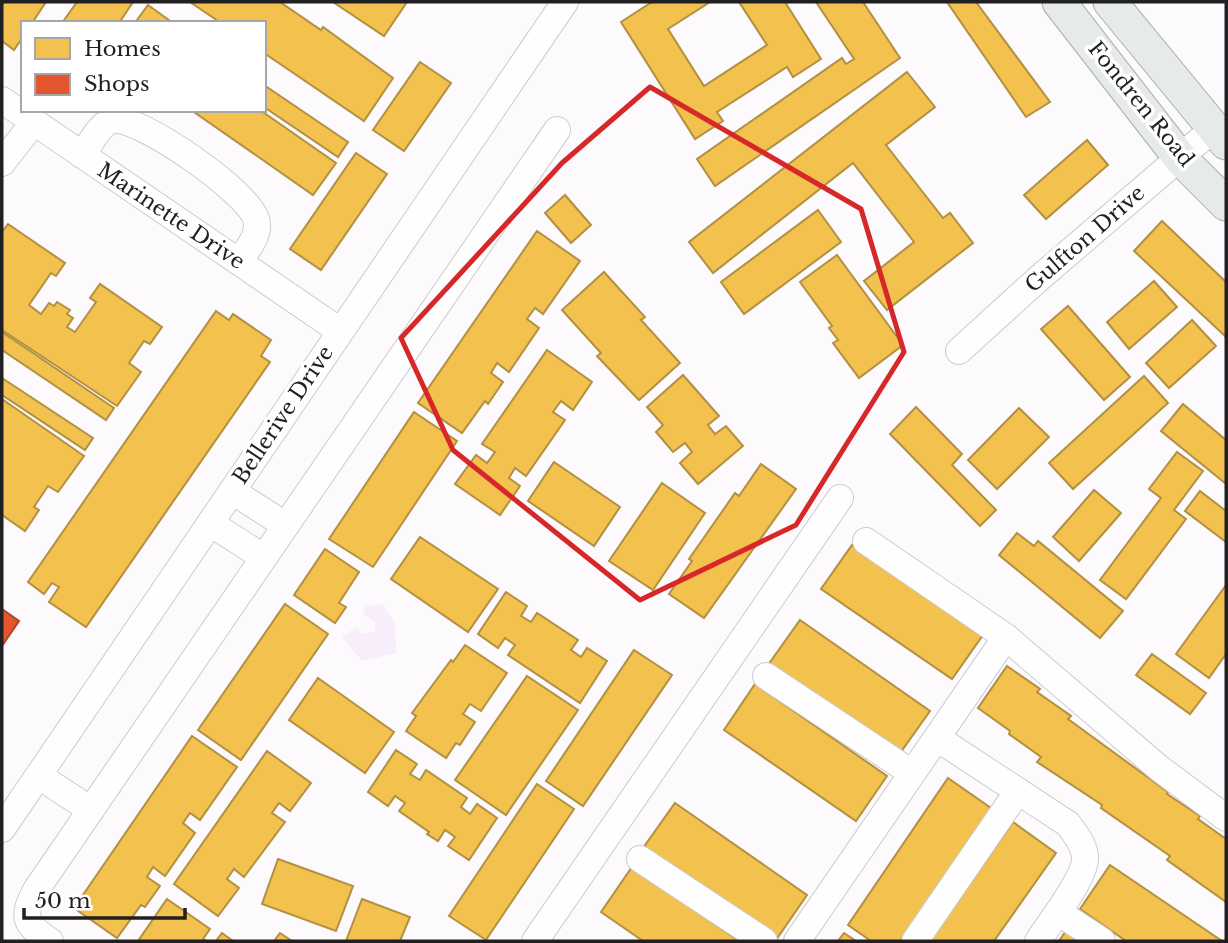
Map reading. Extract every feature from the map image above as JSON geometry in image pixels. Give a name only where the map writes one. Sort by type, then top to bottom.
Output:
[{"type":"main road","name":"Fondren Road","points":[[1059,2],[1180,158],[1226,204]]},
{"type":"main road","name":"Fondren Road","points":[[1110,2],[1219,136]]},
{"type":"street","name":"Bellerive Drive","points":[[2,829],[565,2]]},
{"type":"street","name":"Marinette Drive","points":[[2,100],[340,331]]},
{"type":"street","points":[[82,155],[106,123],[114,120],[137,125],[168,142],[230,187],[256,217],[254,238],[239,262]]},
{"type":"street","points":[[2,163],[34,122]]},
{"type":"street","points":[[50,941],[29,925],[26,917],[36,890],[557,130]]},
{"type":"street","name":"Gulfton Drive","points":[[959,351],[1037,280],[1180,158],[1219,136]]},
{"type":"street","points":[[232,491],[285,525]]},
{"type":"street","points":[[535,941],[840,498]]},
{"type":"street","points":[[210,523],[263,557]]},
{"type":"street","points":[[866,541],[1006,637],[1159,768],[1226,818]]},
{"type":"street","points":[[797,941],[1006,637]]},
{"type":"street","points":[[766,676],[912,773]]},
{"type":"street","points":[[937,738],[1068,824],[1081,841],[1086,859],[1077,881],[1038,941]]},
{"type":"street","points":[[39,776],[91,810]]},
{"type":"street","points":[[915,941],[1018,791]]},
{"type":"street","points":[[640,859],[764,941]]},
{"type":"street","points":[[1058,912],[1102,941]]},
{"type":"highlighted area","points":[[650,87],[861,209],[904,352],[796,525],[640,600],[453,450],[401,338],[562,163]]},
{"type":"shaded area","points":[[382,604],[395,623],[396,653],[362,661],[342,637],[356,627],[361,633],[375,630],[375,622],[363,614],[366,606]]},
{"type":"building: Homes","points":[[4,2],[46,2],[33,21],[21,21],[21,40],[14,50],[2,41]]},
{"type":"building: Homes","points":[[77,2],[133,2],[120,21],[63,21]]},
{"type":"building: Homes","points":[[190,2],[280,2],[321,30],[323,27],[393,78],[364,121],[266,54],[266,21],[218,21]]},
{"type":"building: Homes","points":[[333,2],[407,2],[384,36]]},
{"type":"building: Homes","points":[[652,2],[710,2],[668,29],[704,86],[767,45],[739,2],[785,2],[821,59],[793,77],[787,67],[717,112],[723,121],[695,139],[621,22]]},
{"type":"building: Homes","points":[[816,2],[863,2],[900,58],[715,186],[697,159],[842,58],[846,64],[854,59]]},
{"type":"building: Homes","points":[[947,2],[976,2],[1050,102],[1026,117]]},
{"type":"building: Homes","points":[[148,5],[170,21],[138,21]]},
{"type":"building: Homes","points":[[420,62],[451,83],[404,151],[373,130]]},
{"type":"building: Homes","points":[[907,72],[935,107],[886,145],[943,218],[950,213],[973,243],[887,310],[864,281],[914,242],[853,163],[713,273],[689,242]]},
{"type":"building: Homes","points":[[266,86],[348,142],[338,157],[266,108]]},
{"type":"building: Homes","points":[[194,112],[263,112],[336,163],[313,195]]},
{"type":"building: Homes","points":[[1087,140],[1108,165],[1046,219],[1024,195]]},
{"type":"building: Homes","points":[[356,153],[387,174],[321,270],[290,249]]},
{"type":"building: Homes","points":[[565,195],[591,225],[571,243],[545,213]]},
{"type":"building: Homes","points":[[818,210],[841,242],[744,314],[721,282]]},
{"type":"building: Homes","points":[[1162,221],[1226,282],[1226,337],[1134,251]]},
{"type":"building: Homes","points":[[8,224],[65,263],[56,276],[51,273],[29,305],[41,314],[49,303],[54,306],[57,302],[70,310],[67,314],[73,318],[67,327],[75,332],[96,302],[90,298],[100,284],[162,327],[150,344],[144,341],[129,363],[141,372],[117,406],[2,330],[2,232]]},
{"type":"building: Homes","points":[[537,231],[580,261],[543,314],[535,308],[527,319],[539,328],[509,372],[497,363],[491,373],[503,382],[488,404],[485,401],[462,433],[418,403]]},
{"type":"building: Homes","points":[[837,255],[903,345],[859,378],[833,343],[838,340],[829,328],[832,326],[800,282]]},
{"type":"building: Homes","points":[[604,272],[645,317],[641,320],[680,363],[639,400],[597,356],[601,353],[562,310]]},
{"type":"building: Homes","points":[[1154,281],[1177,307],[1129,349],[1107,322]]},
{"type":"building: Homes","points":[[1068,306],[1130,377],[1104,400],[1041,329]]},
{"type":"building: Homes","points":[[216,311],[229,320],[233,314],[271,340],[261,356],[270,362],[86,627],[49,602],[59,587],[52,583],[44,594],[28,582]]},
{"type":"building: Homes","points":[[1192,320],[1216,346],[1169,388],[1146,363]]},
{"type":"building: Homes","points":[[2,332],[114,408],[106,420],[2,350]]},
{"type":"building: Homes","points":[[547,350],[592,382],[573,410],[561,401],[553,412],[565,420],[526,476],[515,468],[509,478],[520,486],[500,515],[455,484],[476,455],[487,463],[495,452],[482,444]]},
{"type":"building: Homes","points":[[683,375],[719,416],[708,425],[715,434],[726,426],[743,446],[698,484],[680,463],[692,452],[685,443],[673,452],[656,432],[663,425],[647,407]]},
{"type":"building: Homes","points":[[1144,376],[1168,403],[1073,489],[1049,463]]},
{"type":"building: Homes","points":[[2,378],[93,438],[85,450],[2,395]]},
{"type":"building: Homes","points":[[2,399],[84,456],[58,492],[48,486],[34,507],[39,510],[25,531],[2,515]]},
{"type":"building: Homes","points":[[1183,404],[1226,440],[1226,484],[1161,431]]},
{"type":"building: Homes","points":[[916,407],[962,454],[952,465],[996,510],[980,526],[890,434]]},
{"type":"building: Homes","points":[[1019,408],[1049,437],[997,489],[968,460]]},
{"type":"building: Homes","points":[[414,412],[457,441],[373,567],[329,539]]},
{"type":"building: Homes","points":[[1177,452],[1203,471],[1174,510],[1186,519],[1126,599],[1100,580],[1161,498],[1149,489]]},
{"type":"building: Homes","points":[[554,462],[620,507],[594,546],[528,501]]},
{"type":"building: Homes","points":[[761,464],[796,489],[704,618],[669,594],[692,561],[689,559],[735,493],[739,496]]},
{"type":"building: Homes","points":[[662,483],[705,513],[653,590],[609,561]]},
{"type":"building: Homes","points":[[1094,490],[1121,513],[1079,561],[1053,537]]},
{"type":"building: Homes","points":[[1200,491],[1226,511],[1226,542],[1185,511]]},
{"type":"building: Homes","points":[[1017,533],[1034,546],[1038,541],[1123,611],[1100,638],[999,555]]},
{"type":"building: Homes","points":[[420,537],[498,589],[468,632],[391,579]]},
{"type":"building: Homes","points":[[852,545],[983,635],[952,679],[821,589]]},
{"type":"building: Homes","points":[[325,549],[359,572],[339,603],[346,607],[335,623],[294,595]]},
{"type":"building: Homes","points":[[1226,585],[1226,654],[1209,678],[1176,654]]},
{"type":"building: Homes","points":[[506,592],[527,606],[521,616],[531,622],[537,613],[578,640],[571,650],[581,657],[587,648],[607,661],[580,703],[508,655],[515,645],[505,638],[498,648],[478,634]]},
{"type":"building: Homes","points":[[285,604],[328,634],[241,760],[198,730]]},
{"type":"building: Homes","points":[[800,620],[930,711],[898,756],[768,665]]},
{"type":"building: Homes","points":[[465,645],[507,673],[481,711],[470,704],[463,714],[475,722],[460,745],[456,743],[446,758],[406,731],[416,716],[412,713]]},
{"type":"building: Homes","points":[[634,650],[672,675],[583,806],[546,781]]},
{"type":"building: Homes","points":[[1152,654],[1206,693],[1190,714],[1136,675]]},
{"type":"building: Homes","points":[[1007,666],[1040,689],[1037,692],[1071,716],[1068,719],[1200,816],[1198,819],[1226,839],[1226,902],[1167,860],[1170,856],[1101,808],[1102,805],[1037,762],[1041,757],[978,708]]},
{"type":"building: Homes","points":[[527,676],[578,710],[506,815],[455,780]]},
{"type":"building: Homes","points":[[318,678],[394,732],[365,773],[289,720]]},
{"type":"building: Homes","points":[[755,684],[887,776],[856,821],[724,730]]},
{"type":"building: Homes","points":[[192,736],[237,767],[200,820],[190,813],[183,823],[195,833],[165,876],[153,867],[147,877],[160,886],[145,907],[141,905],[117,938],[74,908]]},
{"type":"building: Homes","points":[[396,750],[417,764],[410,774],[420,780],[426,770],[467,798],[461,807],[470,814],[477,804],[497,818],[469,860],[448,846],[455,837],[445,830],[438,841],[399,811],[405,803],[395,796],[388,806],[368,792]]},
{"type":"building: Homes","points":[[267,751],[311,783],[290,811],[279,803],[272,813],[285,822],[244,877],[234,869],[227,879],[239,888],[218,916],[174,884]]},
{"type":"building: Homes","points":[[948,778],[991,808],[900,941],[871,941],[848,925]]},
{"type":"building: Homes","points":[[537,784],[574,809],[486,940],[449,916]]},
{"type":"building: Homes","points":[[675,803],[807,895],[776,940],[643,848]]},
{"type":"building: Homes","points":[[1013,822],[1056,853],[994,941],[930,941]]},
{"type":"building: Homes","points":[[278,859],[353,886],[336,931],[262,904]]},
{"type":"building: Homes","points":[[1110,865],[1222,941],[1126,941],[1080,909]]},
{"type":"building: Homes","points":[[632,867],[739,941],[643,941],[601,912]]},
{"type":"building: Homes","points":[[167,899],[210,929],[203,939],[207,941],[138,941]]},
{"type":"building: Homes","points":[[362,899],[410,917],[400,941],[346,941]]},
{"type":"building: Homes","points":[[1068,928],[1087,941],[1059,941]]},
{"type":"building: Homes","points":[[222,933],[233,941],[216,941]]},
{"type":"building: Homes","points":[[280,933],[292,941],[274,941]]},
{"type":"building: Homes","points":[[844,933],[856,941],[838,941]]},
{"type":"building: Shops","points":[[2,609],[19,621],[2,646]]}]
